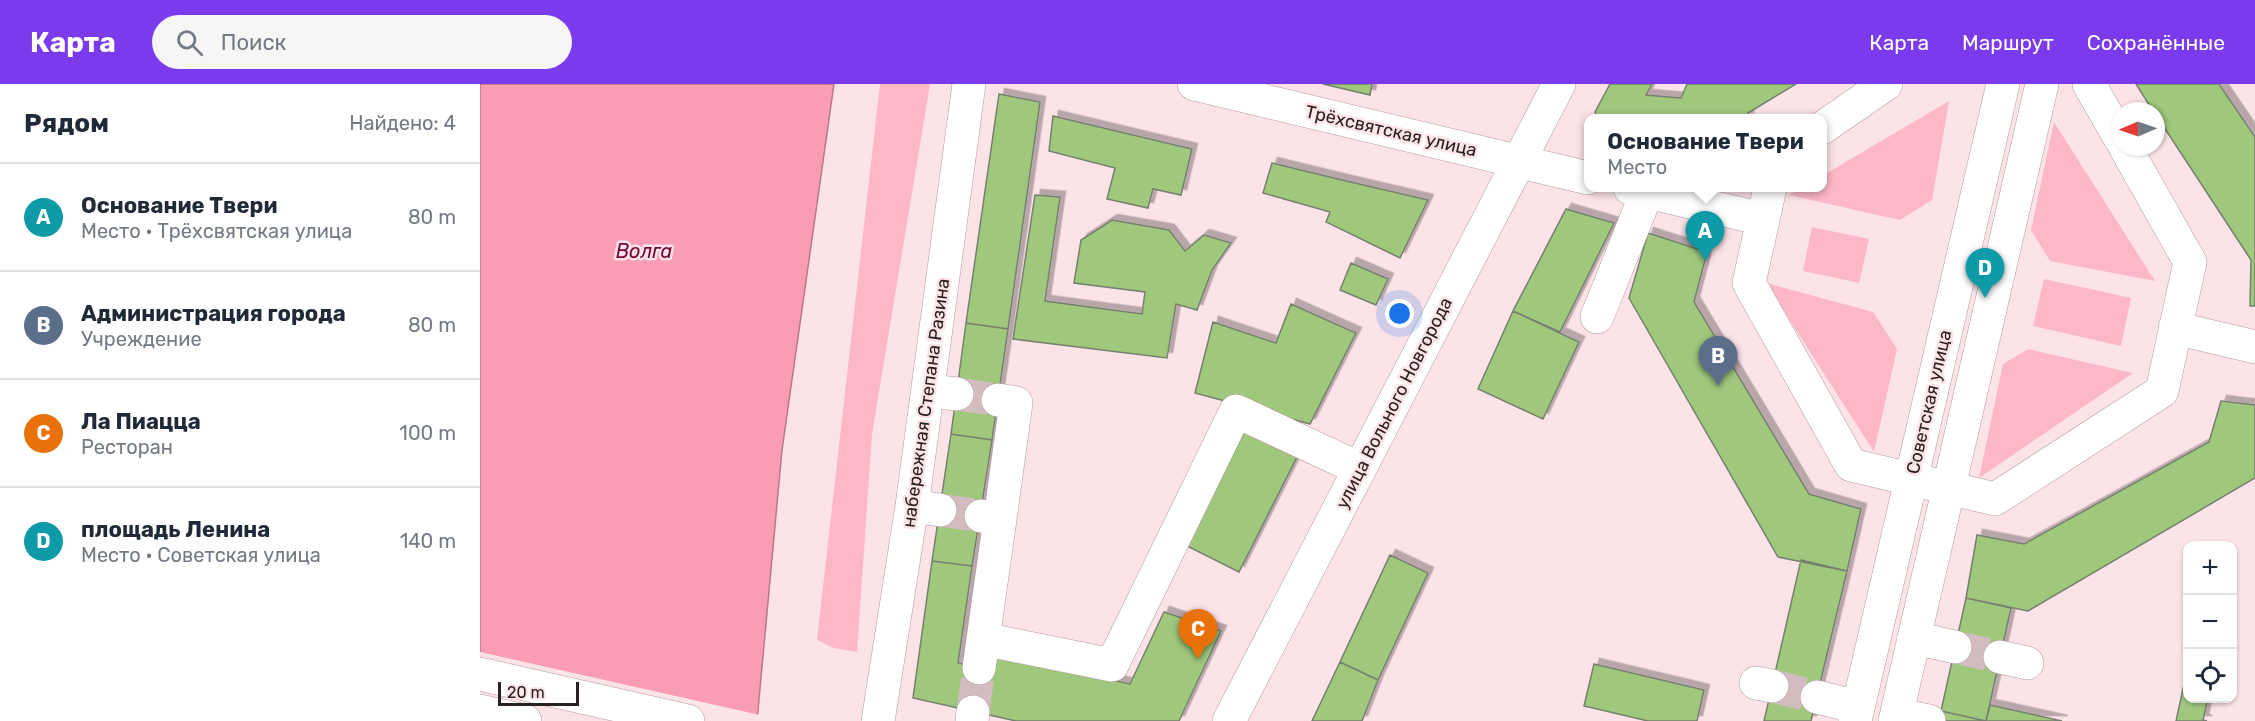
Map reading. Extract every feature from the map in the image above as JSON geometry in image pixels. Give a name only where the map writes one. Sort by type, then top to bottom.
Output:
[{"type":"street","name":"набережная Степана Разина","points":[[878,721],[926,508],[943,392],[969,84]]},
{"type":"street","name":"Трёхсвятская улица","points":[[1194,84],[1584,176]]},
{"type":"street","name":"улица Вольного Новгорода","points":[[1229,721],[1559,84]]},
{"type":"street","points":[[1827,125],[1886,84]]},
{"type":"street","name":"Советская улица","points":[[1857,714],[2003,84]]},
{"type":"street","points":[[1929,721],[1896,717],[2042,84]]},
{"type":"street","points":[[2090,84],[2111,122]]},
{"type":"street","points":[[1769,192],[1749,283],[1851,465],[1995,499],[2162,391],[2190,262],[2130,156]]},
{"type":"street","points":[[1597,317],[1638,192]]},
{"type":"street","points":[[1648,192],[1763,219]]},
{"type":"street","points":[[2175,328],[2255,347]]},
{"type":"street","points":[[998,400],[1017,403],[990,517],[981,654],[1112,665],[1236,411],[1360,469]]},
{"type":"street","points":[[1914,638],[1955,647]]},
{"type":"street","points":[[480,674],[688,721]]},
{"type":"street","points":[[1817,697],[1857,714]]},
{"type":"street","points":[[480,711],[525,721]]},
{"type":"shaded area","points":[[880,84],[930,84],[872,434],[857,652],[834,648],[817,640]]},
{"type":"shaded area","points":[[1949,101],[1932,200],[1900,220],[1789,195],[1795,192],[1827,192],[1827,173]]},
{"type":"shaded area","points":[[2054,122],[2155,281],[2050,261],[2031,230]]},
{"type":"shaded area","points":[[1812,227],[1869,239],[1859,283],[1803,271]]},
{"type":"shaded area","points":[[2044,279],[2131,298],[2121,346],[2033,326]]},
{"type":"shaded area","points":[[1766,283],[1873,312],[1897,349],[1874,452]]},
{"type":"shaded area","points":[[2028,349],[2133,373],[1979,478],[2003,364]]},
{"type":"water","name":"Волга","points":[[480,84],[834,84],[782,450],[757,721],[480,721]]},
{"type":"pier","points":[[480,652],[760,715],[760,721],[480,721]]},
{"type":"building","points":[[1323,84],[1372,84],[1370,95]]},
{"type":"building","points":[[1610,84],[1652,84],[1646,95],[1681,98],[1687,84],[1796,84],[1748,114],[1596,114]]},
{"type":"building","points":[[2136,84],[2219,84],[2255,137],[2255,306],[2250,306],[2251,260],[2165,129],[2165,102],[2147,102]]},
{"type":"building","points":[[999,94],[1040,102],[1008,329],[966,323]]},
{"type":"building","points":[[1053,116],[1192,149],[1181,195],[1153,189],[1148,208],[1107,199],[1115,168],[1049,151]]},
{"type":"building","points":[[1272,163],[1428,200],[1400,258],[1326,222],[1330,212],[1263,193]]},
{"type":"building","points":[[1035,195],[1060,197],[1045,301],[1142,314],[1145,292],[1074,283],[1081,240],[1112,220],[1169,230],[1185,251],[1204,235],[1231,243],[1212,270],[1197,310],[1176,304],[1167,358],[1013,339]]},
{"type":"building","points":[[1566,209],[1614,223],[1560,332],[1513,311]]},
{"type":"building","points":[[1648,233],[1707,252],[1694,302],[1809,494],[1861,509],[1847,571],[1778,557],[1629,298]]},
{"type":"building","points":[[1351,263],[1388,279],[1376,305],[1340,290]]},
{"type":"building","points":[[1291,304],[1356,333],[1310,424],[1195,393],[1213,322],[1276,343]]},
{"type":"building","points":[[1513,311],[1579,342],[1543,419],[1478,389]]},
{"type":"building","points":[[966,323],[1008,329],[992,440],[951,434]]},
{"type":"building","points":[[2221,401],[2255,405],[2255,478],[2028,611],[1966,598],[1977,535],[2024,544],[2209,442]]},
{"type":"building","points":[[1245,430],[1297,457],[1239,572],[1187,546]]},
{"type":"building","points":[[951,434],[992,440],[972,566],[932,561]]},
{"type":"building","points":[[1390,555],[1428,573],[1378,680],[1340,662]]},
{"type":"building","points":[[1801,560],[1847,571],[1811,721],[1764,721]]},
{"type":"building","points":[[932,561],[972,566],[958,663],[979,668],[996,655],[1130,684],[1164,612],[1221,631],[1179,721],[1016,721],[913,698]]},
{"type":"building","points":[[1966,598],[2011,608],[1986,721],[1941,711]]},
{"type":"building","points":[[1340,662],[1378,680],[1362,721],[1312,721]]},
{"type":"building","points":[[1594,664],[1704,690],[1697,721],[1648,721],[1584,706]]},
{"type":"building","points":[[2183,689],[2183,703],[2207,703],[2203,720],[2207,721],[2176,721]]},
{"type":"building","points":[[1990,705],[2062,721],[1986,721]]},
{"type":"building","points":[[1941,711],[1986,721],[1939,721]]},
{"type":"tunnel","points":[[957,394],[998,400]]},
{"type":"tunnel","points":[[940,510],[981,516]]},
{"type":"tunnel","points":[[1955,647],[2000,657]]},
{"type":"tunnel","points":[[973,712],[979,668]]},
{"type":"tunnel","points":[[1772,686],[1817,697]]},
{"type":"place","name":"Основание Твери","points":[[1705,261]]},
{"type":"place","name":"площадь Ленина","points":[[1985,298]]},
{"type":"place","name":"Администрация города","points":[[1718,386]]},
{"type":"place","name":"Ла Пиацца","points":[[1198,659]]}]
